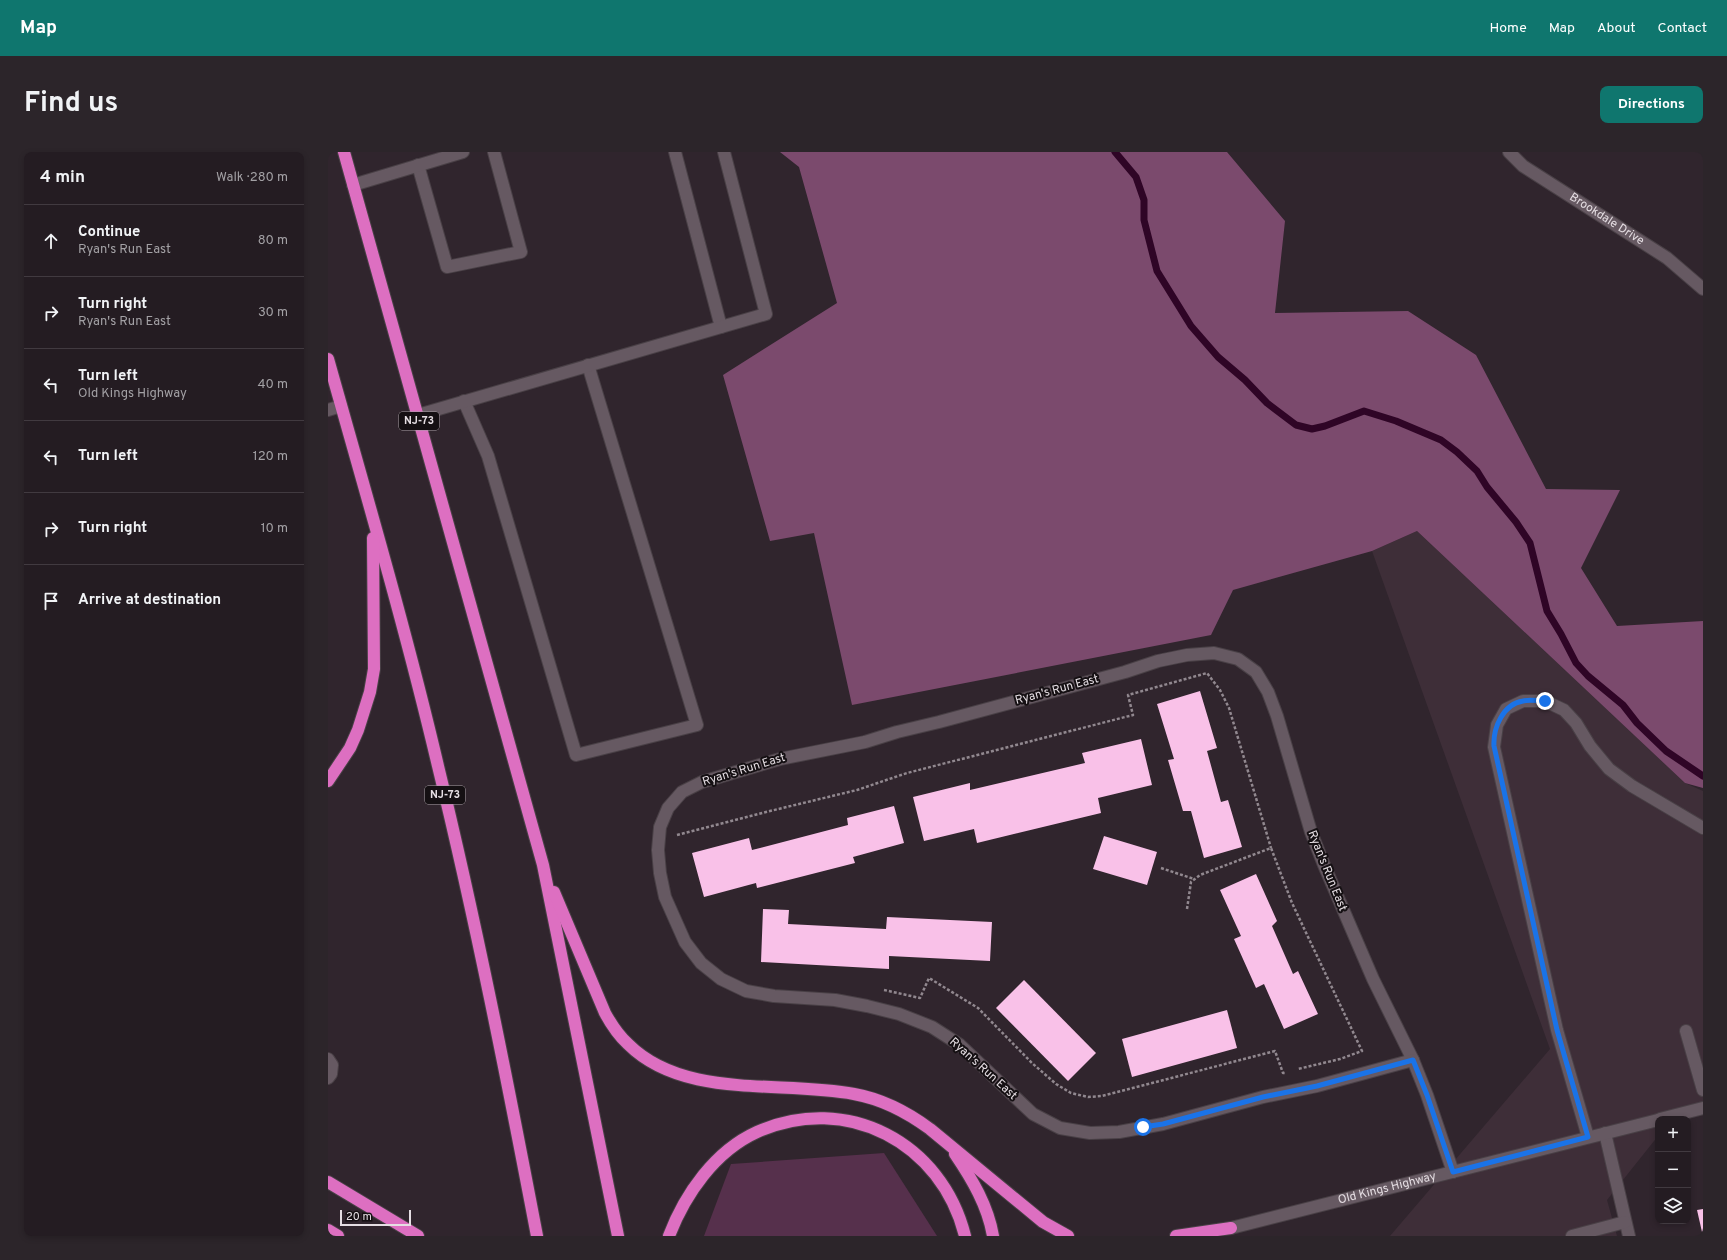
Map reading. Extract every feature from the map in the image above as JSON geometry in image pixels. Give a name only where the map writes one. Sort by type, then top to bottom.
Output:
[{"type":"highway","name":"NJ-73","points":[[344,152],[543,864],[618,1236]]},
{"type":"highway","name":"NJ-73","points":[[328,359],[373,520],[438,766],[494,1012],[537,1236]]},
{"type":"highway","points":[[328,781],[352,742],[365,711],[374,670],[373,520]]},
{"type":"highway","points":[[543,864],[604,1012],[615,1030],[628,1045],[645,1058],[660,1067],[697,1080],[832,1091],[854,1094],[875,1100],[913,1117],[948,1143],[1037,1217],[1068,1236]]},
{"type":"highway","points":[[669,1236],[682,1207],[693,1188],[720,1158],[756,1132],[775,1125],[816,1118],[856,1122],[877,1130],[912,1150],[927,1164],[942,1182],[961,1218],[965,1236]]},
{"type":"highway","points":[[948,1143],[975,1185],[992,1228],[993,1236]]},
{"type":"highway","points":[[328,1182],[418,1236]]},
{"type":"highway","points":[[1176,1236],[1232,1228]]},
{"type":"highway","points":[[1208,1236],[1232,1228]]},
{"type":"highway","points":[[328,1230],[338,1236]]},
{"type":"street","points":[[353,185],[463,152]]},
{"type":"street","points":[[418,165],[447,267],[522,252],[494,152]]},
{"type":"street","points":[[675,152],[721,327]]},
{"type":"street","points":[[418,415],[766,314],[724,152]]},
{"type":"street","name":"Brookdale Drive","points":[[1509,152],[1523,166],[1667,258],[1703,289]]},
{"type":"street","points":[[464,402],[488,456],[576,755],[697,725],[588,366]]},
{"type":"street","points":[[328,410],[341,406]]},
{"type":"street","name":"Ryan's Run East","points":[[1413,1060],[1317,1086],[1263,1097],[1163,1124],[1119,1132],[1090,1133],[1060,1128],[1033,1114],[960,1045],[932,1027],[900,1014],[866,1006],[835,1000],[774,996],[746,991],[721,980],[701,963],[685,942],[665,897],[658,850],[660,827],[668,808],[682,792],[702,782],[725,775],[807,753],[865,742],[897,732],[1125,672],[1158,661],[1187,655],[1214,653],[1238,659],[1256,672],[1268,692],[1277,716],[1311,832],[1373,979],[1413,1060],[1427,1095],[1453,1172]]},
{"type":"street","points":[[1588,1137],[1557,1030],[1494,746],[1497,725],[1506,709],[1523,701],[1545,701],[1564,710],[1576,722],[1590,746],[1609,769],[1632,786],[1703,828]]},
{"type":"street","points":[[1686,1032],[1703,1090]]},
{"type":"street","points":[[328,1059],[332,1065],[331,1074],[328,1078]]},
{"type":"street","name":"Old Kings Highway","points":[[1671,1116],[1703,1108]]},
{"type":"street","name":"Old Kings Highway","points":[[1232,1228],[1655,1120]]},
{"type":"street","points":[[1605,1133],[1629,1236]]},
{"type":"street","points":[[1572,1236],[1625,1222]]},
{"type":"path","points":[[672,836],[857,790],[907,774],[1133,715],[1128,695],[1207,673],[1220,690],[1229,708],[1271,848],[1292,903],[1362,1051],[1340,1059],[1297,1070]]},
{"type":"path","points":[[1187,909],[1191,882],[1200,875],[1271,848]]},
{"type":"path","points":[[1162,868],[1194,880]]},
{"type":"path","points":[[878,989],[894,991],[920,998],[929,978],[978,1008],[1056,1084],[1071,1093],[1088,1097],[1102,1096],[1276,1051],[1283,1073],[1290,1071]]},
{"type":"shaded area","points":[[780,152],[1227,152],[1285,221],[1275,313],[1408,311],[1476,355],[1546,489],[1620,490],[1581,568],[1617,626],[1703,621],[1703,788],[1685,783],[1417,531],[1372,551],[1233,590],[1211,635],[852,705],[814,533],[770,541],[723,375],[837,303],[799,167]]},
{"type":"shaded area","points":[[1417,531],[1685,783],[1703,791],[1703,1103],[1666,1116],[1655,1116],[1655,1140],[1607,1200],[1617,1236],[1390,1236],[1550,1049],[1372,551]]},
{"type":"shaded area","points":[[884,1153],[937,1236],[704,1236],[731,1164]]},
{"type":"building","points":[[1200,691],[1217,748],[1207,751],[1221,802],[1228,800],[1242,847],[1204,858],[1191,811],[1183,811],[1168,760],[1174,759],[1157,704]]},
{"type":"building","points":[[1141,739],[1152,785],[1098,798],[1101,813],[977,843],[974,829],[924,841],[913,797],[970,783],[970,790],[1085,763],[1082,753]]},
{"type":"building","points":[[894,806],[904,843],[853,857],[855,863],[757,888],[756,883],[704,897],[692,853],[749,838],[752,850],[848,825],[847,818]]},
{"type":"building","points":[[1104,836],[1157,852],[1147,885],[1093,869]]},
{"type":"building","points":[[1256,874],[1277,921],[1272,926],[1293,974],[1298,971],[1318,1014],[1284,1029],[1264,984],[1256,988],[1234,939],[1241,936],[1220,890]]},
{"type":"building","points":[[763,909],[789,910],[788,924],[886,929],[887,917],[992,922],[990,961],[889,956],[889,969],[761,962]]},
{"type":"building","points":[[1024,980],[1096,1053],[1068,1081],[996,1008]]},
{"type":"building","points":[[1227,1010],[1237,1048],[1132,1077],[1122,1039]]},
{"type":"building","points":[[1703,1209],[1703,1232],[1702,1232],[1697,1210]]},
{"type":"waterway","points":[[1115,152],[1136,177],[1144,200],[1144,220],[1157,271],[1191,326],[1218,357],[1245,380],[1267,403],[1296,425],[1312,429],[1325,426],[1364,411],[1396,421],[1441,440],[1457,452],[1477,471],[1487,487],[1516,522],[1530,543],[1547,611],[1576,663],[1588,676],[1623,705],[1637,723],[1666,751],[1703,776]]},
{"type":"route","points":[[1143,1127],[1163,1124],[1263,1097],[1317,1086],[1413,1060],[1441,1134],[1453,1172],[1588,1137],[1557,1030],[1494,746],[1497,725],[1506,709],[1523,701],[1545,701]]}]
